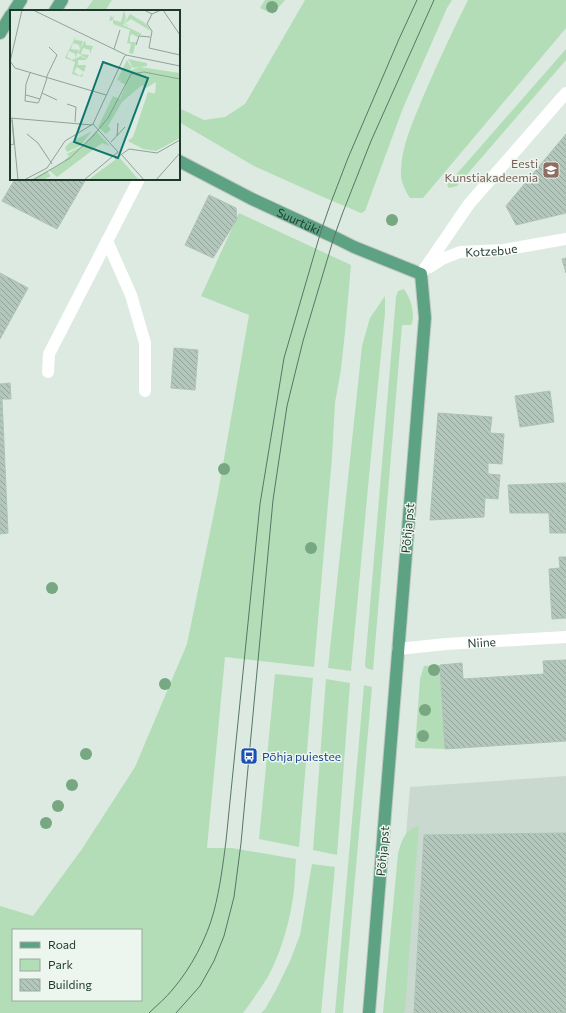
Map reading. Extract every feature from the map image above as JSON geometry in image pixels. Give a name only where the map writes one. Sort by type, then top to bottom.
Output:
[{"type":"main road","points":[[15,10],[21,0]]},
{"type":"main road","points":[[56,10],[62,0]]},
{"type":"main road","points":[[0,33],[10,17]]},
{"type":"main road","name":"Suurtüki","points":[[180,162],[252,199],[334,236],[354,247],[422,274]]},
{"type":"main road","name":"Põhja pst","points":[[369,1013],[424,318],[422,274]]},
{"type":"street","points":[[422,274],[469,204],[566,93]]},
{"type":"street","points":[[48,372],[49,354],[138,180]]},
{"type":"street","name":"Kotzebue","points":[[422,274],[442,258],[460,252],[503,250],[566,239]]},
{"type":"street","points":[[107,241],[131,295],[145,343],[145,391]]},
{"type":"street","name":"Niine","points":[[398,649],[446,644],[566,637]]},
{"type":"shaded area","points":[[566,776],[566,1013],[391,1013],[410,787]]},
{"type":"green space","points":[[93,0],[112,0],[106,10],[86,10]]},
{"type":"green space","points":[[265,0],[285,0],[273,14],[260,8]]},
{"type":"green space","points":[[305,0],[452,0],[447,8],[403,108],[365,211],[361,213],[254,166],[180,123],[180,108],[204,120],[225,117],[245,104]]},
{"type":"green space","points":[[468,0],[566,0],[566,28],[423,198],[410,198],[404,188],[401,176],[401,166],[405,145],[428,85]]},
{"type":"green space","points":[[566,49],[566,60],[457,186],[449,188],[447,185]]},
{"type":"green space","points":[[239,213],[351,265],[341,369],[335,403],[332,457],[314,667],[225,657],[207,848],[232,848],[296,859],[293,900],[278,955],[269,975],[243,1013],[0,1013],[0,906],[33,916],[82,849],[135,767],[187,644],[218,493],[249,315],[201,296]]},
{"type":"green space","points":[[404,289],[409,297],[413,312],[413,319],[411,325],[402,325],[373,670],[366,668],[365,665],[396,297],[398,291]]},
{"type":"green space","points":[[385,296],[385,313],[351,671],[328,668],[362,346],[370,318]]},
{"type":"green space","points":[[440,665],[445,749],[415,748],[420,679],[424,666]]},
{"type":"green space","points":[[275,674],[313,678],[299,847],[259,839]]},
{"type":"green space","points":[[326,679],[350,683],[337,855],[313,850]]},
{"type":"green space","points":[[364,685],[372,687],[343,1013],[335,1013]]},
{"type":"green space","points":[[419,825],[405,1011],[404,1013],[383,1013],[398,854],[404,836],[414,827]]},
{"type":"green space","points":[[312,864],[335,867],[321,1013],[261,1013],[276,990],[290,961],[300,935]]},
{"type":"building","name":"Eesti Kunstiakadeemia","points":[[566,134],[566,213],[516,225],[506,206]]},
{"type":"building","points":[[14,180],[40,180],[45,182],[46,180],[85,180],[57,229],[2,201]]},
{"type":"building","points":[[209,195],[236,208],[237,219],[213,258],[185,245]]},
{"type":"building","points":[[566,258],[566,273],[562,259]]},
{"type":"building","points":[[0,273],[28,288],[0,339]]},
{"type":"building","points":[[174,348],[198,350],[195,390],[171,388]]},
{"type":"building","points":[[10,383],[11,399],[2,399],[8,533],[0,534],[0,384]]},
{"type":"building","points":[[550,391],[554,422],[520,427],[515,396]]},
{"type":"building","points":[[438,413],[492,417],[490,433],[504,434],[502,464],[488,463],[488,474],[500,475],[498,499],[485,498],[484,517],[430,520]]},
{"type":"building","points":[[566,483],[566,513],[510,513],[508,485]]},
{"type":"building","points":[[549,513],[566,513],[566,533],[550,533]]},
{"type":"building","points":[[559,557],[566,557],[566,618],[552,619],[549,569],[560,568]]},
{"type":"building","points":[[566,660],[566,741],[445,749],[440,665],[462,663],[463,679],[544,674],[543,661]]},
{"type":"building","points":[[566,833],[566,1013],[414,1013],[424,835]]},
{"type":"tram line","points":[[149,1013],[180,981],[192,962],[207,932],[218,894],[226,841],[260,504],[284,358],[330,205],[348,158],[417,0]]},
{"type":"tram line","points":[[176,1013],[200,986],[214,961],[224,936],[234,897],[241,843],[273,500],[287,406],[303,341],[343,212],[371,141],[434,0]]},
{"type":"place","name":"Eesti Kunstiakadeemia","points":[[551,170]]},
{"type":"place","name":"Põhja puiestee","points":[[249,756]]}]
